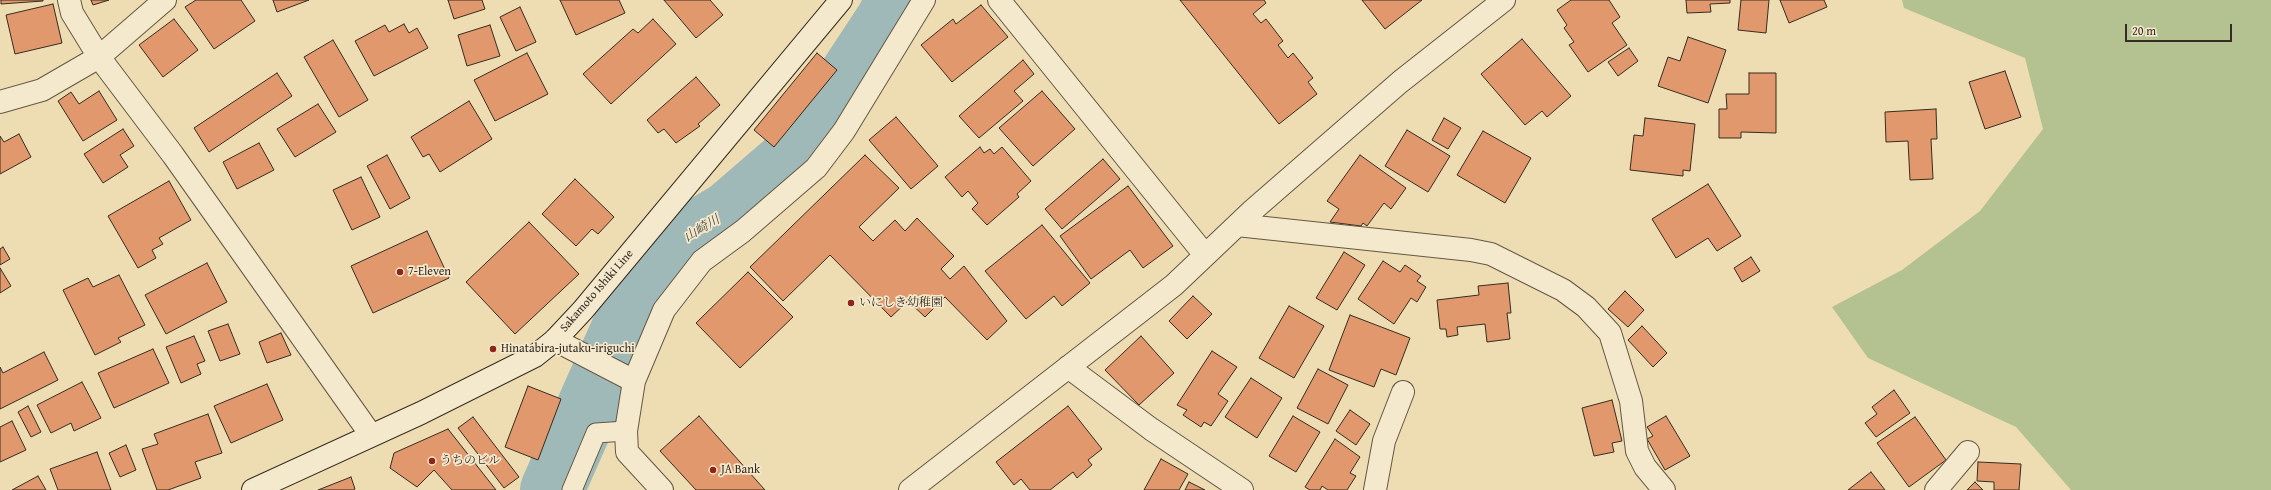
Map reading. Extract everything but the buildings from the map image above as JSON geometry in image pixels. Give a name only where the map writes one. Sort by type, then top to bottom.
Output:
[{"type":"street","points":[[69,0],[72,13],[99,58],[187,174],[371,435]]},
{"type":"street","points":[[0,102],[42,90],[99,58],[166,0]]},
{"type":"street","name":"Sakamoto Ishiki Line","points":[[253,490],[421,413],[534,356],[555,340],[582,310],[841,0]]},
{"type":"street","points":[[662,490],[627,452],[626,431],[634,381],[664,310],[702,261],[743,231],[816,168],[844,131],[924,0]]},
{"type":"street","points":[[1000,0],[1205,255]]},
{"type":"street","points":[[910,490],[1174,285],[1237,225],[1400,82],[1504,0]]},
{"type":"street","points":[[1237,225],[1471,250],[1491,254],[1563,290],[1586,306],[1610,333],[1631,401],[1637,451],[1645,467],[1664,490]]},
{"type":"street","points":[[555,340],[634,381]]},
{"type":"street","points":[[1068,367],[1151,429],[1242,490]]},
{"type":"street","points":[[1375,490],[1384,441],[1403,392]]},
{"type":"street","points":[[1936,490],[1968,452]]},
{"type":"lane","points":[[572,490],[596,433],[626,431]]},
{"type":"green space","points":[[1902,0],[2271,0],[2271,490],[2071,490],[2016,427],[1868,358],[1832,307],[1902,270],[1980,211],[2043,129],[2025,58],[1904,8]]},
{"type":"waterway","name":"山崎川","points":[[552,490],[628,318],[676,245],[729,213],[787,163],[839,94],[887,21],[898,0]]},
{"type":"place","name":"7-Eleven","points":[[400,272]]},
{"type":"place","name":"いにしき幼稚園","points":[[851,303]]},
{"type":"place","name":"Hinatabira-jutaku-iriguchi","points":[[493,349]]},
{"type":"place","name":"うちのビル","points":[[432,461]]},
{"type":"place","name":"JA Bank","points":[[713,470]]}]
